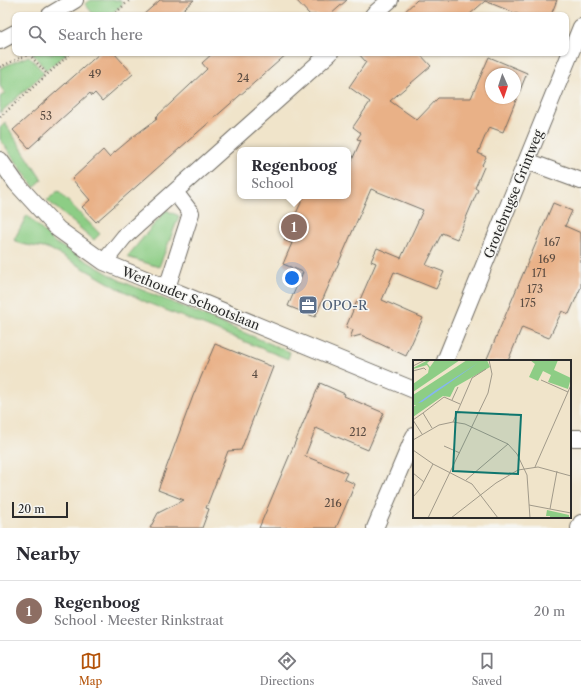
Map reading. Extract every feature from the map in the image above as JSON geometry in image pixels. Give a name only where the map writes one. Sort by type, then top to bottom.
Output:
[{"type":"street","points":[[55,12],[75,0]]},
{"type":"street","points":[[376,12],[390,0]]},
{"type":"street","name":"Grotebrugse Grintweg","points":[[445,360],[581,27]]},
{"type":"street","points":[[0,41],[12,35]]},
{"type":"street","points":[[104,262],[124,237],[327,56]]},
{"type":"street","name":"Wethouder Schootslaan","points":[[0,160],[16,183],[58,229],[104,262],[413,390]]},
{"type":"street","points":[[527,161],[581,181]]},
{"type":"street","points":[[167,288],[191,213],[175,192]]},
{"type":"street","points":[[375,528],[413,438]]},
{"type":"street","points":[[579,528],[581,523]]},
{"type":"path","points":[[116,12],[130,0]]},
{"type":"path","points":[[0,67],[25,56]]},
{"type":"path","points":[[31,56],[47,74]]},
{"type":"path","points":[[0,117],[68,56]]},
{"type":"green space","points":[[90,0],[120,0],[123,4],[114,12],[92,12],[85,4]]},
{"type":"green space","points":[[29,56],[44,73],[0,113],[0,97],[5,93],[0,86],[0,68]]},
{"type":"green space","points":[[34,56],[63,56],[46,70]]},
{"type":"green space","points":[[5,123],[42,180],[34,187],[0,139],[0,128]]},
{"type":"green space","points":[[58,191],[100,234],[94,240],[47,200]]},
{"type":"green space","points":[[166,210],[179,216],[159,267],[127,257]]},
{"type":"green space","points":[[27,215],[54,242],[121,281],[290,352],[288,359],[148,303],[116,287],[50,249],[21,244],[14,240]]},
{"type":"building","points":[[160,0],[194,0],[180,12],[146,12]]},
{"type":"building","points":[[296,0],[347,0],[333,12],[307,12]]},
{"type":"building","points":[[417,0],[557,0],[552,12],[512,12],[485,1],[472,12],[404,12]]},
{"type":"building","points":[[97,56],[117,56],[133,74],[102,101],[95,93],[92,96],[90,93],[29,148],[13,130]]},
{"type":"building","points":[[210,56],[285,56],[96,222],[82,207],[90,200],[72,179],[103,150],[109,157],[157,119],[155,118],[207,69],[202,63]]},
{"type":"building","points":[[361,56],[422,56],[431,66],[390,101],[417,120],[438,98],[471,98],[489,57],[515,68],[485,68],[485,104],[514,104],[503,132],[489,127],[478,153],[486,157],[482,165],[484,167],[475,188],[478,190],[457,239],[442,233],[426,265],[444,272],[436,289],[394,272],[382,300],[423,318],[406,356],[361,335],[350,338],[353,330],[346,327],[376,263],[371,261],[377,248],[401,258],[423,210],[371,189],[315,317],[288,306],[303,272],[283,264],[292,243],[284,240],[303,199],[351,199],[351,162],[361,140],[357,139],[361,133],[353,127],[370,102],[349,87],[366,62]]},
{"type":"building","points":[[521,70],[527,73],[521,88]]},
{"type":"building","points":[[553,203],[572,211],[565,226],[581,233],[581,287],[569,314],[562,311],[549,338],[522,327],[508,360],[486,360]]},
{"type":"building","points":[[215,344],[273,367],[241,450],[228,451],[206,508],[209,509],[202,528],[150,528],[158,513],[184,500],[158,490],[193,396]]},
{"type":"building","points":[[320,383],[345,394],[344,396],[384,413],[368,450],[316,428],[305,456],[347,473],[344,479],[355,484],[336,528],[259,528]]},
{"type":"place","name":"Regenboog","points":[[294,227]]},
{"type":"place","name":"OPO-R","points":[[308,305]]}]
